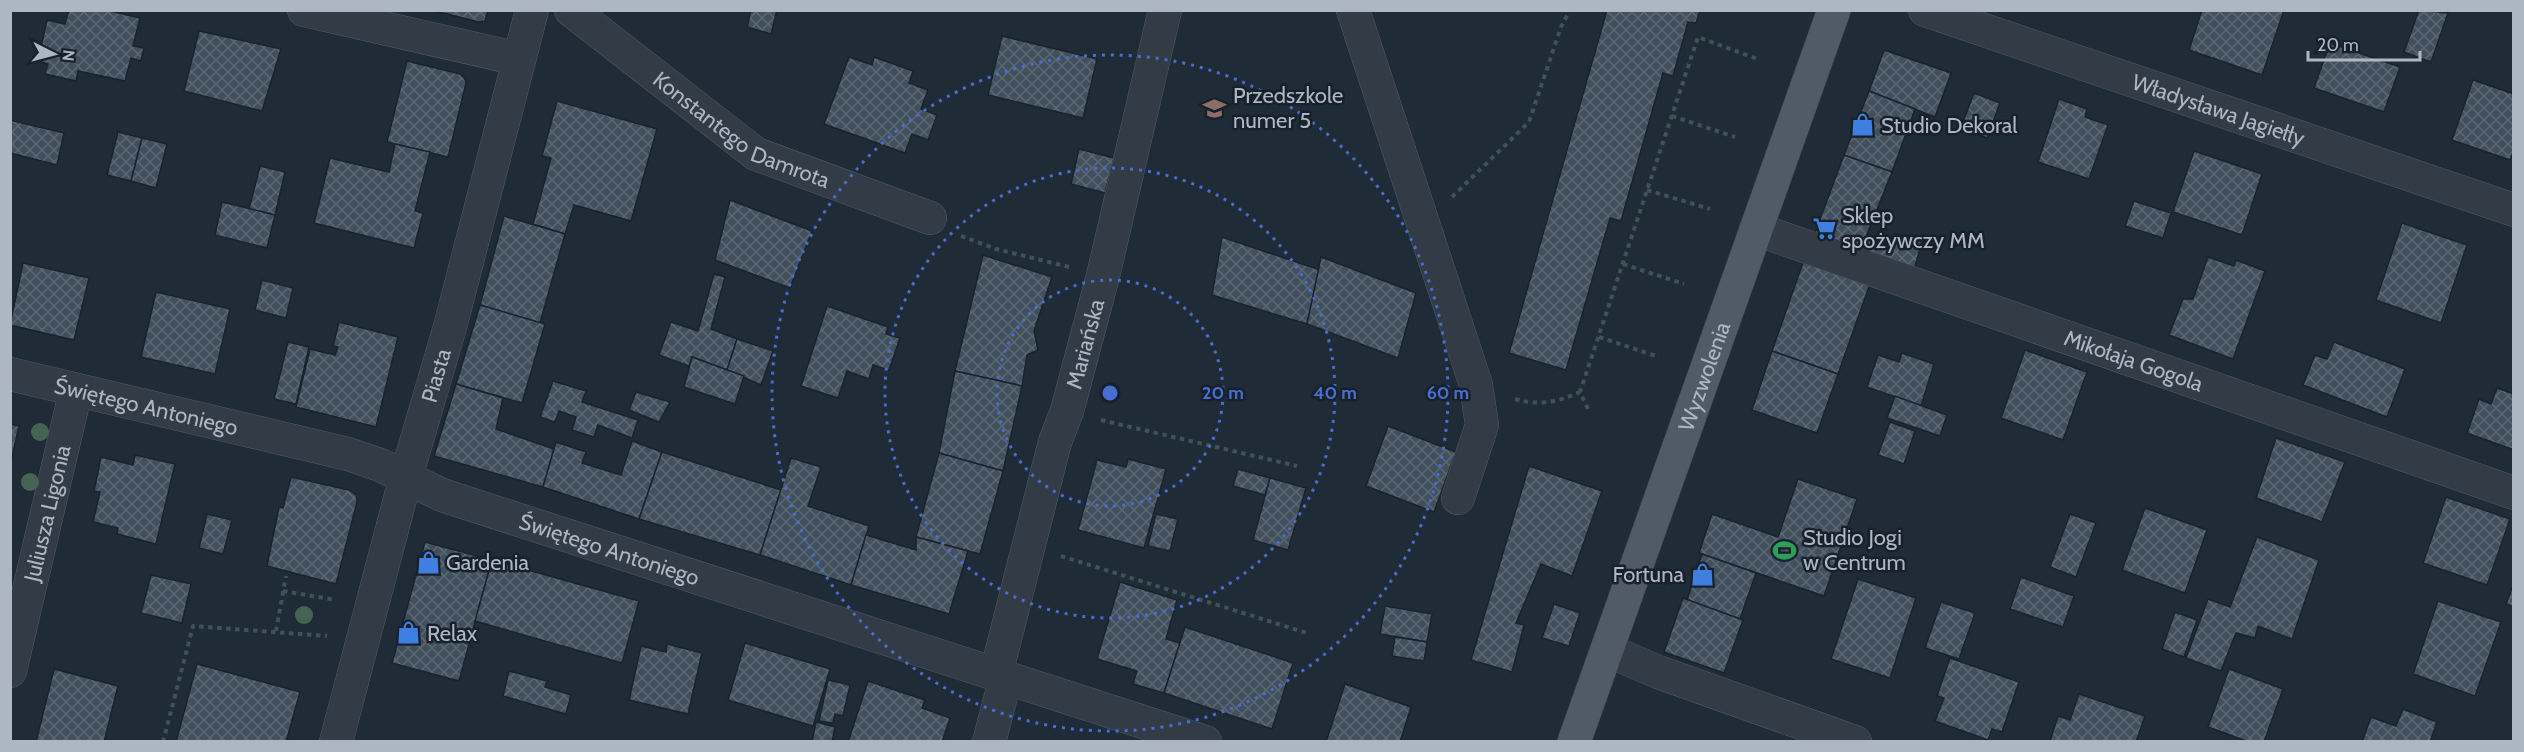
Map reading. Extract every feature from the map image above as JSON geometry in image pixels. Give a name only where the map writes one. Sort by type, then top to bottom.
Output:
[{"type":"main road","name":"Wyzwolenia","points":[[1574,741],[1834,10]]},
{"type":"street","points":[[304,10],[519,59]]},
{"type":"street","name":"Piasta","points":[[336,741],[405,480],[450,327],[532,10]]},
{"type":"street","name":"Konstantego Damrota","points":[[571,10],[756,154],[930,218]]},
{"type":"street","name":"Mariańska","points":[[989,741],[1028,547],[1102,276],[1165,10]]},
{"type":"street","points":[[1353,10],[1476,385],[1482,425],[1458,498]]},
{"type":"street","name":"Władysława Jagiełły","points":[[1925,10],[2514,210]]},
{"type":"street","name":"Mikołaja Gogola","points":[[1756,229],[2514,493]]},
{"type":"street","name":"Świętego Antoniego","points":[[10,374],[348,454],[380,465],[405,480],[505,516],[1205,741]]},
{"type":"street","name":"Juliusza Ligonia","points":[[10,671],[76,390]]},
{"type":"street","points":[[1607,650],[1649,669],[1855,741]]},
{"type":"path","points":[[1424,225],[1529,122],[1561,27],[1570,10]]},
{"type":"path","points":[[1588,409],[1580,392],[1698,37],[1760,60]]},
{"type":"path","points":[[1672,116],[1736,137]]},
{"type":"path","points":[[1647,190],[1710,209]]},
{"type":"path","points":[[930,218],[939,228],[996,249],[1102,276]]},
{"type":"path","points":[[1623,264],[1684,284]]},
{"type":"path","points":[[1599,337],[1659,357]]},
{"type":"path","points":[[1476,385],[1523,401],[1542,403],[1559,401],[1580,392]]},
{"type":"path","points":[[1067,411],[1297,466]]},
{"type":"path","points":[[1028,547],[1310,634]]},
{"type":"path","points":[[276,631],[286,576]]},
{"type":"path","points":[[283,591],[340,601]]},
{"type":"path","points":[[163,741],[193,626],[330,637]]},
{"type":"building","points":[[69,10],[106,10],[140,18],[133,46],[144,48],[141,61],[131,58],[125,81],[78,71],[76,81],[45,74],[48,64],[38,61],[47,20],[65,24]]},
{"type":"building","points":[[431,10],[488,10],[485,21],[479,22]]},
{"type":"building","points":[[751,10],[777,10],[771,34],[747,27]]},
{"type":"building","points":[[1607,10],[1700,10],[1696,23],[1688,22],[1673,76],[1663,73],[1621,221],[1610,218],[1566,370],[1509,353]]},
{"type":"building","points":[[2202,10],[2284,10],[2262,75],[2189,50]]},
{"type":"building","points":[[2419,10],[2448,13],[2431,62],[2404,52]]},
{"type":"building","points":[[199,31],[281,49],[262,111],[184,91]]},
{"type":"building","points":[[1002,36],[1097,59],[1083,118],[988,95]]},
{"type":"building","points":[[2330,43],[2400,67],[2384,112],[2314,88]]},
{"type":"building","points":[[1884,50],[1951,73],[1935,117],[1869,91]]},
{"type":"building","points":[[849,57],[872,65],[874,57],[913,71],[909,83],[928,90],[921,109],[937,115],[928,140],[912,134],[905,153],[824,124]]},
{"type":"building","points":[[407,61],[460,74],[465,79],[466,83],[448,157],[387,142]]},
{"type":"building","points":[[2473,80],[2514,94],[2514,150],[2510,160],[2452,140]]},
{"type":"building","points":[[1869,91],[1915,109],[1892,172],[1844,155]]},
{"type":"building","points":[[1974,93],[2000,103],[1987,138],[1961,127]]},
{"type":"building","points":[[2059,99],[2087,109],[2085,117],[2108,125],[2089,179],[2038,162]]},
{"type":"building","points":[[557,101],[657,129],[631,221],[574,205],[565,234],[533,224],[551,158],[542,156]]},
{"type":"building","points":[[10,120],[64,133],[57,165],[10,153]]},
{"type":"building","points":[[118,132],[142,138],[131,181],[107,175]]},
{"type":"building","points":[[142,138],[167,144],[156,188],[131,181]]},
{"type":"building","points":[[395,144],[430,152],[415,211],[423,213],[414,248],[314,223],[330,158],[389,172]]},
{"type":"building","points":[[1079,149],[1114,158],[1105,193],[1071,184]]},
{"type":"building","points":[[2194,151],[2262,174],[2242,235],[2173,212]]},
{"type":"building","points":[[1844,155],[1892,172],[1859,254],[1813,238]]},
{"type":"building","points":[[260,166],[285,172],[275,215],[249,209]]},
{"type":"building","points":[[730,200],[812,231],[790,288],[715,260]]},
{"type":"building","points":[[2134,201],[2171,213],[2163,238],[2125,226]]},
{"type":"building","points":[[222,202],[275,215],[267,248],[215,235]]},
{"type":"building","points":[[504,216],[565,234],[540,323],[480,305]]},
{"type":"building","points":[[2402,223],[2467,245],[2441,323],[2376,300]]},
{"type":"building","points":[[1898,234],[1922,242],[1914,270],[1862,255],[1868,238],[1894,246]]},
{"type":"building","points":[[1222,237],[1320,270],[1307,324],[1212,295]]},
{"type":"building","points":[[983,255],[1052,277],[1034,331],[1038,350],[1027,355],[1022,386],[955,371]]},
{"type":"building","points":[[1321,257],[1416,293],[1398,358],[1307,324]]},
{"type":"building","points":[[1805,257],[1871,281],[1838,374],[1772,351]]},
{"type":"building","points":[[2208,257],[2234,266],[2236,260],[2265,271],[2233,359],[2169,335],[2183,299],[2193,299]]},
{"type":"building","points":[[23,263],[89,278],[74,340],[10,325]]},
{"type":"building","points":[[714,274],[725,277],[711,329],[737,339],[727,370],[692,357],[689,366],[659,355],[671,322],[698,331]]},
{"type":"building","points":[[262,280],[293,288],[286,318],[255,310]]},
{"type":"building","points":[[156,292],[230,309],[215,374],[141,357]]},
{"type":"building","points":[[480,305],[545,324],[522,403],[456,384]]},
{"type":"building","points":[[827,306],[888,327],[886,334],[900,338],[889,370],[873,365],[869,379],[847,371],[838,398],[801,386]]},
{"type":"building","points":[[339,322],[398,337],[376,427],[296,407],[310,349],[335,355],[338,347],[333,346]]},
{"type":"building","points":[[737,339],[773,351],[761,385],[727,370]]},
{"type":"building","points":[[288,342],[309,347],[296,404],[274,399]]},
{"type":"building","points":[[2334,342],[2405,369],[2387,417],[2303,385],[2315,355],[2327,359]]},
{"type":"building","points":[[2025,350],[2087,372],[2063,440],[2001,418]]},
{"type":"building","points":[[1772,351],[1838,374],[1817,433],[1752,410]]},
{"type":"building","points":[[1902,353],[1934,364],[1921,406],[1867,387],[1878,355],[1899,362]]},
{"type":"building","points":[[692,357],[744,376],[735,404],[684,387]]},
{"type":"building","points":[[955,371],[1022,386],[1003,471],[939,453]]},
{"type":"building","points":[[553,381],[586,391],[582,402],[638,420],[632,438],[598,425],[594,437],[572,430],[576,417],[559,411],[555,422],[540,417]]},
{"type":"building","points":[[456,384],[503,398],[496,429],[554,449],[543,487],[434,456]]},
{"type":"building","points":[[2497,388],[2514,394],[2514,450],[2467,433],[2479,399],[2491,404]]},
{"type":"building","points":[[636,392],[670,402],[659,422],[629,410]]},
{"type":"building","points":[[1895,396],[1947,415],[1940,436],[1887,418]]},
{"type":"building","points":[[1890,422],[1915,431],[1904,464],[1878,455]]},
{"type":"building","points":[[10,424],[19,426],[10,467]]},
{"type":"building","points":[[1388,426],[1456,452],[1434,512],[1366,486]]},
{"type":"building","points":[[2276,438],[2345,462],[2322,522],[2256,498]]},
{"type":"building","points":[[632,441],[662,452],[639,519],[543,487],[556,442],[586,452],[582,463],[621,475]]},
{"type":"building","points":[[662,452],[781,490],[760,555],[639,519]]},
{"type":"building","points":[[939,453],[1003,471],[980,554],[916,537]]},
{"type":"building","points":[[135,455],[175,464],[156,544],[117,534],[118,528],[93,522],[100,492],[94,491],[101,457],[133,465]]},
{"type":"building","points":[[791,458],[821,467],[808,506],[869,526],[851,585],[760,555]]},
{"type":"building","points":[[1128,459],[1166,469],[1144,548],[1078,530],[1097,460],[1126,467]]},
{"type":"building","points":[[1529,466],[1602,491],[1572,576],[1541,564],[1516,623],[1524,625],[1512,672],[1471,660]]},
{"type":"building","points":[[1238,469],[1270,478],[1265,495],[1233,486]]},
{"type":"building","points":[[291,477],[349,490],[356,495],[357,502],[336,584],[267,566],[279,507],[283,508]]},
{"type":"building","points":[[1270,478],[1306,488],[1288,550],[1253,540]]},
{"type":"building","points":[[1798,479],[1857,499],[1824,596],[1699,553],[1712,514],[1778,537]]},
{"type":"building","points":[[2446,497],[2510,519],[2487,585],[2423,563]]},
{"type":"building","points":[[2145,508],[2207,530],[2185,593],[2122,570]]},
{"type":"building","points":[[207,514],[232,520],[223,554],[199,548]]},
{"type":"building","points":[[1156,514],[1178,519],[1170,551],[1148,546]]},
{"type":"building","points":[[2070,514],[2096,523],[2076,577],[2050,567]]},
{"type":"building","points":[[866,535],[916,550],[916,537],[968,551],[949,614],[851,585]]},
{"type":"building","points":[[2257,537],[2319,560],[2292,639],[2258,626],[2255,638],[2236,633],[2221,671],[2186,658],[2208,599],[2230,607]]},
{"type":"building","points":[[425,542],[492,560],[459,681],[392,663]]},
{"type":"building","points":[[1702,554],[1756,573],[1740,619],[1687,600]]},
{"type":"building","points":[[492,560],[639,601],[622,663],[475,621]]},
{"type":"building","points":[[151,575],[191,584],[182,623],[141,613]]},
{"type":"building","points":[[2021,577],[2074,596],[2063,627],[2010,609]]},
{"type":"building","points":[[1858,579],[1916,598],[1890,678],[1831,659]]},
{"type":"building","points":[[1120,582],[1177,600],[1166,639],[1180,643],[1164,693],[1133,684],[1137,671],[1097,659]]},
{"type":"building","points":[[2514,583],[2514,607],[2506,604]]},
{"type":"building","points":[[1683,598],[1743,620],[1724,673],[1664,652]]},
{"type":"building","points":[[2438,601],[2501,622],[2475,696],[2413,674]]},
{"type":"building","points":[[1941,602],[1975,613],[1959,659],[1925,648]]},
{"type":"building","points":[[1554,604],[1580,613],[1569,646],[1542,638]]},
{"type":"building","points":[[1385,606],[1432,614],[1427,642],[1380,634]]},
{"type":"building","points":[[2175,612],[2197,620],[2184,657],[2162,649]]},
{"type":"building","points":[[1185,627],[1293,663],[1272,729],[1164,693]]},
{"type":"building","points":[[1395,637],[1427,642],[1424,661],[1392,656]]},
{"type":"building","points":[[745,643],[830,669],[813,726],[728,700]]},
{"type":"building","points":[[667,644],[702,653],[688,714],[629,700],[641,646],[666,652]]},
{"type":"building","points":[[1950,658],[2019,682],[2002,732],[1992,729],[1988,740],[1935,721],[1944,698],[1937,696]]},
{"type":"building","points":[[197,664],[300,692],[286,742],[176,742]]},
{"type":"building","points":[[54,669],[118,686],[104,742],[36,742]]},
{"type":"building","points":[[2229,669],[2283,689],[2264,742],[2249,742],[2208,727]]},
{"type":"building","points":[[509,671],[547,681],[545,687],[571,695],[566,714],[503,696]]},
{"type":"building","points":[[828,680],[850,685],[843,716],[835,714],[833,723],[819,721]]},
{"type":"building","points":[[868,681],[925,700],[922,708],[950,718],[942,742],[848,742]]},
{"type":"building","points":[[1345,684],[1411,707],[1400,742],[1326,742]]},
{"type":"building","points":[[2079,694],[2145,716],[2136,742],[2050,741],[2058,716],[2070,720]]},
{"type":"building","points":[[2403,709],[2437,722],[2430,742],[2362,742],[2371,717],[2396,726]]},
{"type":"building","points":[[816,722],[835,727],[832,742],[812,742]]},
{"type":"place","name":"Przedszkole numer 5","points":[[1215,108]]},
{"type":"place","name":"Studio Dekoral","points":[[1863,125]]},
{"type":"place","name":"Sklep spożywczy MM","points":[[1824,228]]},
{"type":"place","name":"Studio Jogi w Centrum","points":[[1785,550]]},
{"type":"place","name":"Gardenia","points":[[428,562]]},
{"type":"place","name":"Fortuna","points":[[1702,574]]},
{"type":"place","name":"Relax","points":[[409,633]]}]
